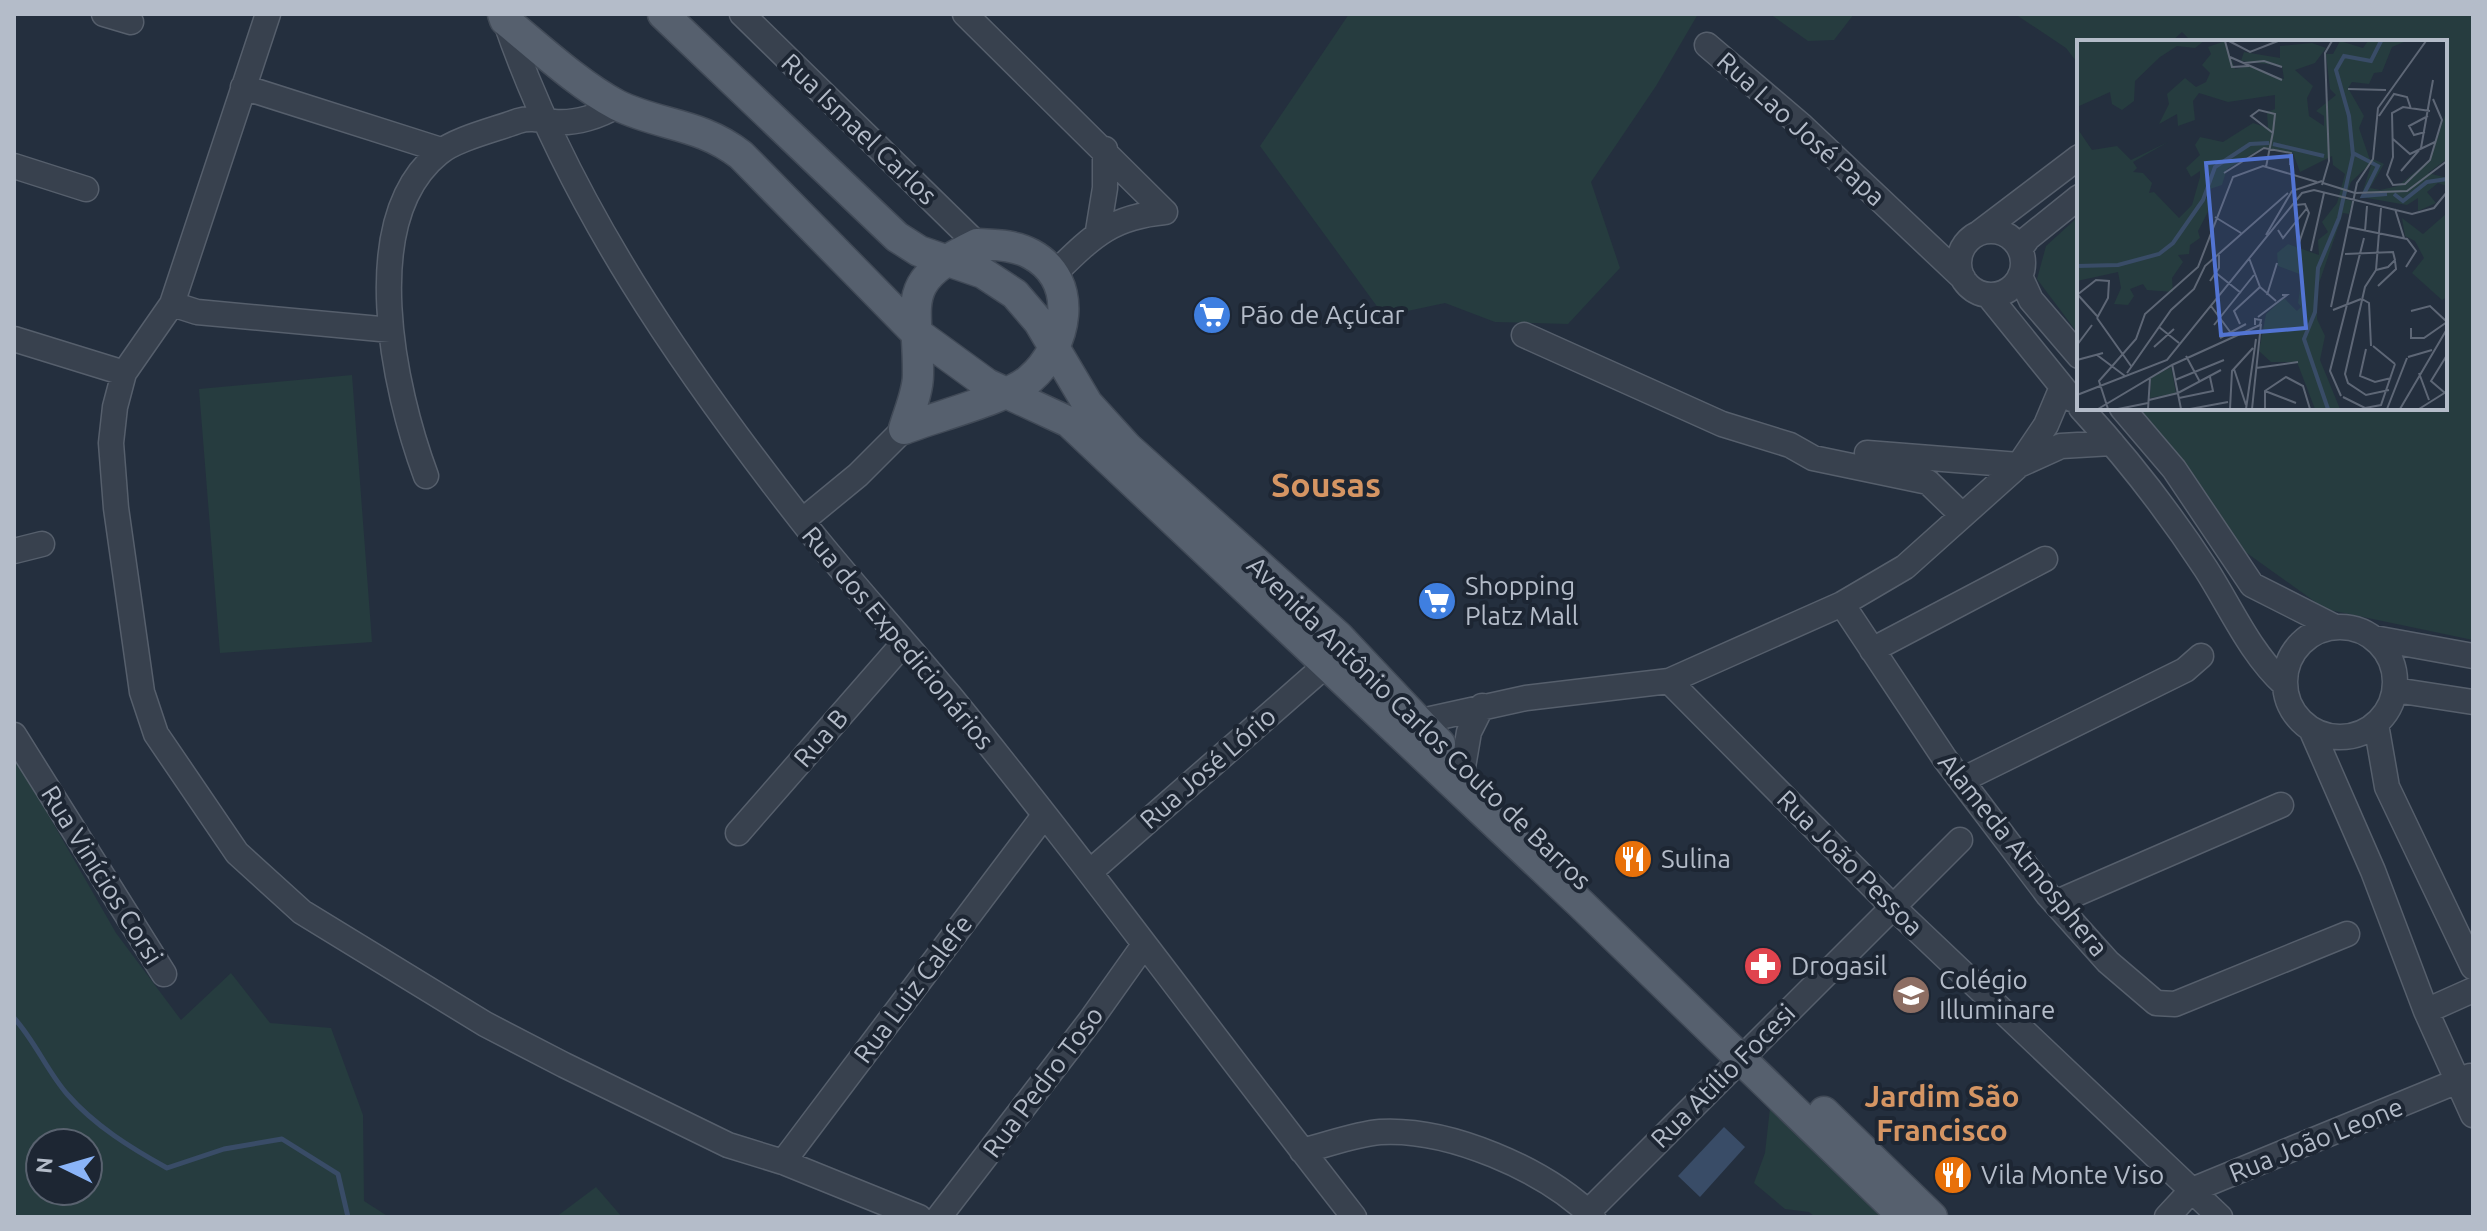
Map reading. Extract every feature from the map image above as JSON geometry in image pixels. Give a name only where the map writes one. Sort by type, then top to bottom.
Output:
[{"type":"main road","name":"Avenida Antônio Carlos Couto de Barros","points":[[663,14],[897,237],[919,251],[983,273],[1015,294],[1039,322],[1087,403],[1128,448],[1339,637],[1417,722],[1904,1217]]},
{"type":"main road","name":"Avenida Antônio Carlos Couto de Barros","points":[[504,17],[618,105],[719,137],[741,155],[914,331],[967,372],[1069,422],[1581,904],[1932,1217]]},
{"type":"main road","points":[[977,244],[1016,248],[1033,255],[1055,273],[1063,294],[1064,322],[1053,349],[1030,379],[1009,392],[904,429],[918,377],[915,303],[924,282],[946,259],[977,244]]},
{"type":"street","points":[[104,14],[131,22]]},
{"type":"street","points":[[268,14],[172,304],[124,373],[111,443],[116,508],[142,692],[156,734],[237,853],[302,912],[485,1024],[728,1145],[783,1162],[919,1217]]},
{"type":"street","name":"Rua Ismael Carlos","points":[[742,14],[977,244]]},
{"type":"street","points":[[965,14],[1105,149],[1165,212],[1134,215],[1098,231],[1055,273]]},
{"type":"street","name":"Rua dos Expedicionários","points":[[504,17],[522,69],[546,120],[593,212],[663,334],[802,521],[949,696],[1043,817],[1091,871],[1144,945],[1354,1217]]},
{"type":"street","name":"Rua Lao José Papa","points":[[1707,45],[1802,126],[1963,278]]},
{"type":"street","points":[[243,87],[441,150]]},
{"type":"street","points":[[426,476],[407,426],[391,330],[392,241],[402,199],[420,172],[441,150],[524,119],[584,119],[618,105]]},
{"type":"street","points":[[1098,231],[1105,188],[1105,149]]},
{"type":"street","points":[[1977,234],[2003,233],[2020,249],[2023,262],[2020,276],[2001,293],[1988,295],[1973,290],[1963,278],[1959,262],[1963,246],[1977,234],[2077,159]]},
{"type":"street","points":[[14,166],[86,189]]},
{"type":"street","points":[[2020,249],[2028,238],[2077,199]]},
{"type":"street","name":"Rua Lao José Papa","points":[[1894,212],[1939,238],[1951,240],[1977,234]]},
{"type":"street","points":[[2020,276],[2031,300],[2077,354]]},
{"type":"street","points":[[1988,295],[2077,404]]},
{"type":"street","points":[[172,304],[197,312],[391,330]]},
{"type":"street","points":[[1524,335],[1722,424],[1790,445],[2019,465],[2061,446],[2112,443]]},
{"type":"street","points":[[14,339],[124,373]]},
{"type":"street","points":[[1417,722],[1482,706],[1669,681],[1842,604],[1905,567],[2019,465],[2046,425],[2062,387]]},
{"type":"street","points":[[2083,410],[2112,443],[2204,567],[2263,666],[2285,685]]},
{"type":"street","points":[[2124,410],[2174,469],[2252,585],[2333,626],[2355,628],[2374,638],[2473,656]]},
{"type":"street","points":[[802,521],[858,475],[904,429]]},
{"type":"street","points":[[1790,445],[1813,458],[1928,482],[1962,515]]},
{"type":"street","points":[[14,551],[42,544]]},
{"type":"street","points":[[1872,650],[2045,559]]},
{"type":"street","name":"Alameda Atmosphera","points":[[1842,604],[1962,780],[2055,903],[2108,962],[2156,1003],[2175,1004],[2347,934]]},
{"type":"street","points":[[2333,626],[2313,633],[2297,646],[2288,664],[2285,685],[2294,713],[2311,729],[2373,871],[2426,1011],[2466,1078],[2473,1115]]},
{"type":"street","points":[[2311,729],[2333,737],[2356,735],[2376,724],[2388,709],[2395,690],[2394,670],[2387,652],[2374,638]]},
{"type":"street","name":"Rua B","points":[[738,833],[903,644]]},
{"type":"street","points":[[1962,780],[2185,670],[2201,656]]},
{"type":"street","name":"Rua José Lório","points":[[1091,871],[1326,665]]},
{"type":"street","name":"Rua João Pessoa","points":[[1669,681],[1893,907],[2220,1217]]},
{"type":"street","points":[[2395,690],[2473,702]]},
{"type":"street","points":[[1463,767],[1469,732],[1482,706]]},
{"type":"street","points":[[2376,724],[2387,787],[2473,967]]},
{"type":"street","name":"Rua Vinícios Corsi","points":[[14,735],[164,974]]},
{"type":"street","points":[[2055,903],[2281,805]]},
{"type":"street","name":"Rua Luiz Calefe","points":[[783,1162],[1043,817]]},
{"type":"street","name":"Rua Atílio Focesi","points":[[1590,1215],[1746,1053],[1960,840]]},
{"type":"street","name":"Rua Pedro Toso","points":[[939,1217],[1090,1021],[1144,945]]},
{"type":"street","points":[[2426,1011],[2473,990]]},
{"type":"street","name":"Rua João Leone","points":[[2167,1217],[2192,1190],[2466,1078]]},
{"type":"street","points":[[1302,1151],[1380,1132],[1428,1137],[1514,1163],[1543,1178],[1590,1215]]},
{"type":"green space","points":[[1349,14],[1698,14],[1656,86],[1591,182],[1620,268],[1568,324],[1495,322],[1445,303],[1384,316],[1260,146]]},
{"type":"green space","points":[[1770,14],[1854,14],[1834,40],[1808,41]]},
{"type":"green space","points":[[2015,14],[2473,14],[2473,640],[2325,609],[2244,551],[2136,410],[2447,410],[2447,40],[2190,40],[2182,32],[2173,40],[2077,40],[2077,62],[2066,48]]},
{"type":"green space","points":[[2077,218],[2077,332],[2037,279],[2046,246]]},
{"type":"green space","points":[[352,375],[372,642],[220,653],[199,389]]},
{"type":"green space","points":[[14,755],[116,933],[181,1020],[231,973],[270,1023],[331,1028],[363,1115],[364,1201],[389,1217],[14,1217]]},
{"type":"green space","points":[[1771,1099],[1891,1217],[1815,1217],[1809,1212],[1785,1209],[1754,1183],[1765,1153]]},
{"type":"green space","points":[[596,1187],[622,1217],[556,1217]]},
{"type":"water","points":[[1724,1127],[1745,1147],[1700,1197],[1678,1176]]},
{"type":"waterway","points":[[14,1018],[53,1076],[78,1106],[114,1136],[140,1152],[167,1168],[224,1149],[282,1139],[338,1174],[348,1217]]},
{"type":"place","name":"Pão de Açúcar","points":[[1212,315]]},
{"type":"place","name":"Shopping Platz Mall","points":[[1437,601]]},
{"type":"place","name":"Sulina","points":[[1633,859]]},
{"type":"place","name":"Drogasil","points":[[1763,966]]},
{"type":"place","name":"Colégio Illuminare","points":[[1911,995]]},
{"type":"place","name":"Vila Monte Viso","points":[[1953,1175]]},
{"type":"district","name":"Sousas","points":[[1326,485]]},
{"type":"district","name":"Jardim São Francisco","points":[[1942,1114]]}]
